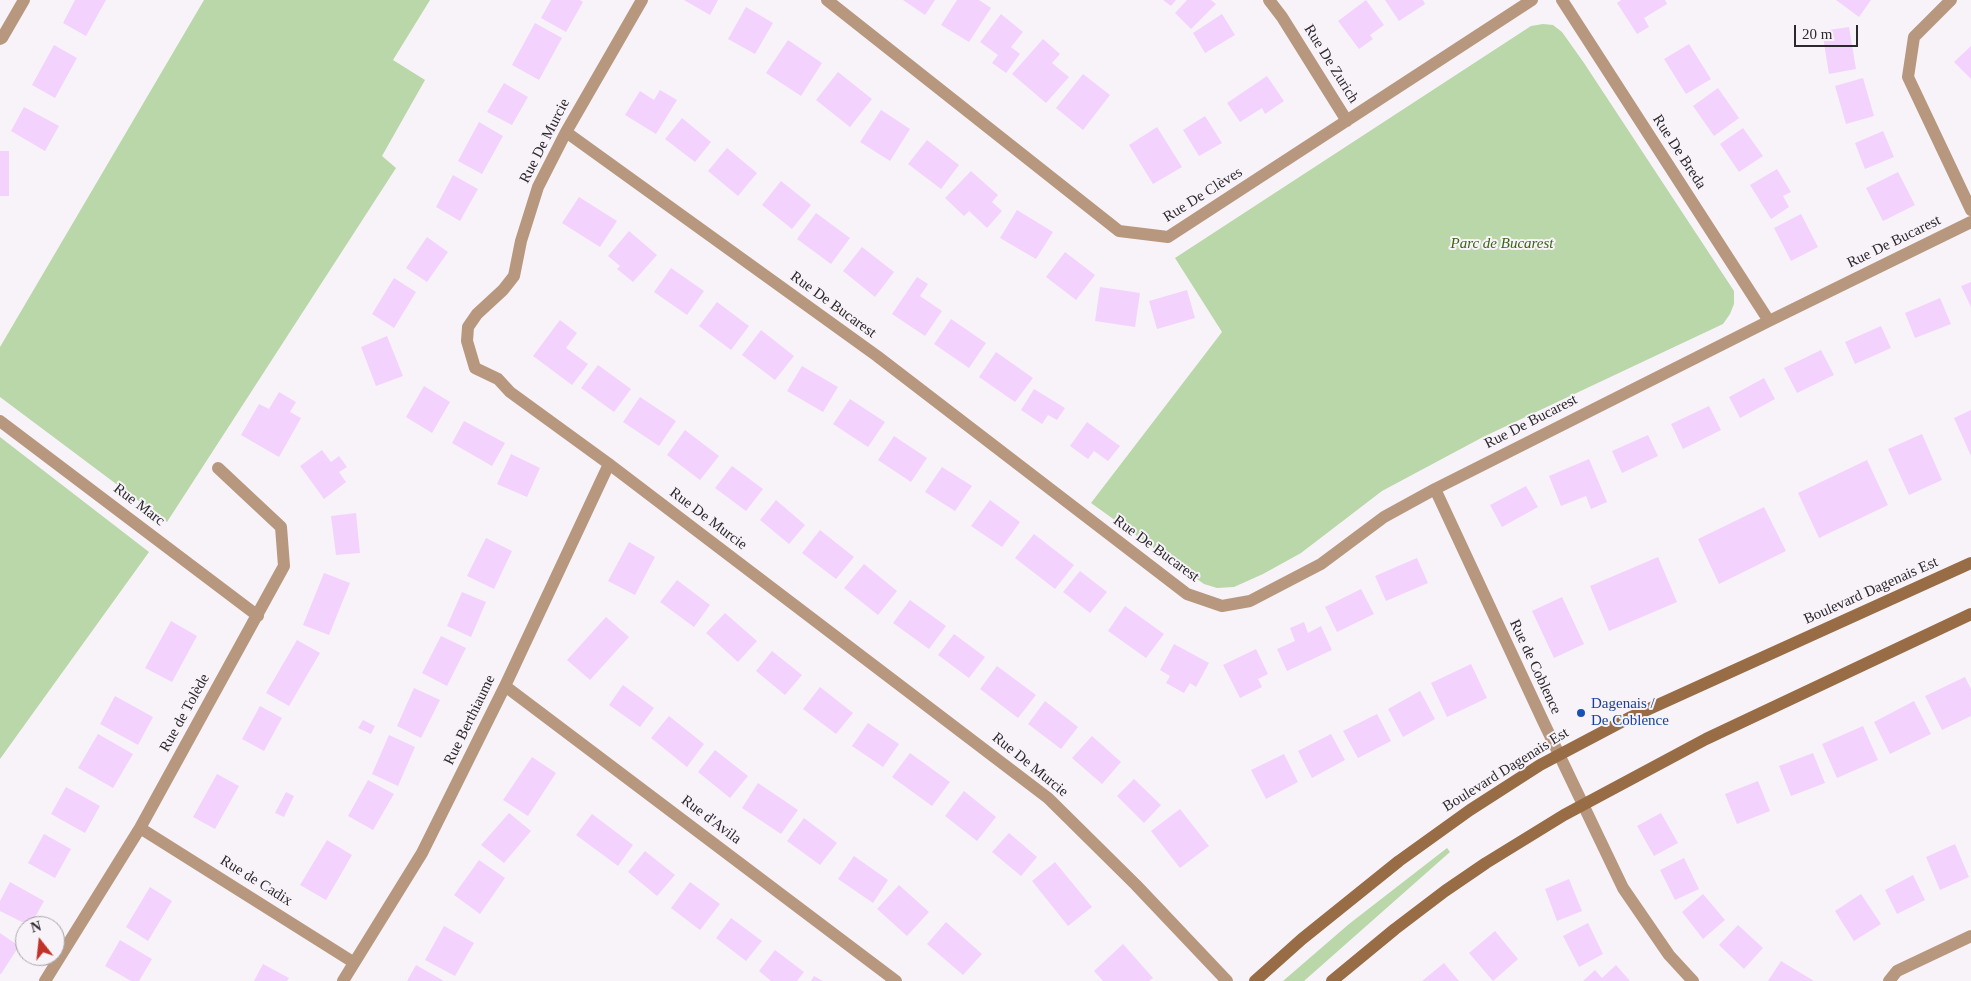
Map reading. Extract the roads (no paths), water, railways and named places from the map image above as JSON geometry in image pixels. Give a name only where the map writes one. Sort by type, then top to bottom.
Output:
[{"type":"main road","name":"Boulevard Dagenais Est","points":[[1255,981],[1302,939],[1399,861],[1470,810],[1558,754],[1629,718],[1971,563]]},
{"type":"main road","points":[[1332,981],[1444,891],[1582,805],[1706,739],[1971,614]]},
{"type":"street","points":[[0,39],[24,0]]},
{"type":"street","name":"Rue De Murcie","points":[[642,0],[566,132],[538,187],[521,241],[514,276],[503,290],[477,314],[468,328],[468,341],[475,368],[498,379],[510,392],[609,464],[1048,798],[1136,885],[1227,981]]},
{"type":"street","name":"Rue De Clèves","points":[[827,0],[1119,231],[1168,237],[1532,0]]},
{"type":"street","name":"Rue De Zurich","points":[[1269,0],[1282,17],[1347,121]]},
{"type":"street","name":"Rue De Breda","points":[[1562,0],[1769,321]]},
{"type":"street","points":[[1951,0],[1914,37],[1908,77],[1971,210]]},
{"type":"street","name":"Rue De Bucarest","points":[[566,132],[877,356],[1187,594],[1222,606],[1250,601],[1321,564],[1384,517],[1434,489],[1971,222]]},
{"type":"street","name":"Rue Marc","points":[[0,421],[258,616]]},
{"type":"street","name":"Rue Berthiaume","points":[[343,981],[422,853],[506,686],[609,464]]},
{"type":"street","name":"Rue de Tolède","points":[[45,981],[140,828],[284,566],[281,527],[218,468]]},
{"type":"street","name":"Rue de Coblence","points":[[1434,489],[1582,805],[1623,888],[1669,956],[1693,981]]},
{"type":"street","name":"Rue d'Avila","points":[[506,686],[896,981]]},
{"type":"street","name":"Rue de Cadix","points":[[140,828],[353,962]]},
{"type":"street","points":[[1889,981],[1897,971],[1971,936]]},
{"type":"place","name":"Dagenais / De Coblence","points":[[1581,713]]},
{"type":"park label","name":"Parc de Bucarest","points":[[1502,244]]}]
